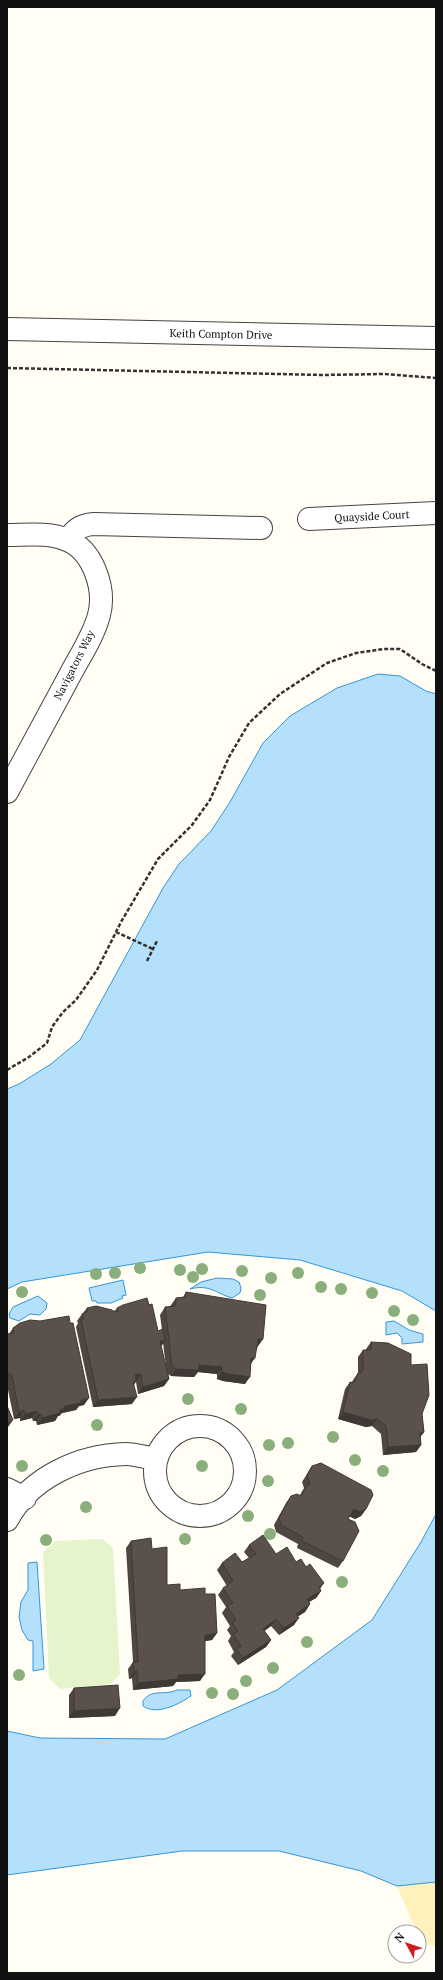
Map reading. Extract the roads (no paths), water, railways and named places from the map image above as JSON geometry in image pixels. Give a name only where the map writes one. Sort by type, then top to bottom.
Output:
[{"type":"street","name":"Keith Compton Drive","points":[[7,329],[436,338]]},
{"type":"street","name":"Quayside Court","points":[[309,519],[436,513]]},
{"type":"street","points":[[68,540],[74,530],[84,525],[94,524],[261,528]]},
{"type":"street","name":"Navigators Way","points":[[7,535],[52,536],[68,540],[83,552],[91,562],[98,575],[102,595],[99,615],[88,642],[7,792]]},
{"type":"street","points":[[201,1425],[216,1428],[229,1435],[239,1446],[245,1460],[246,1476],[242,1490],[233,1503],[221,1512],[207,1516],[192,1516],[178,1511],[166,1502],[158,1489],[155,1474],[156,1459],[163,1446],[173,1435],[186,1428],[201,1425]]},
{"type":"street","points":[[7,1520],[16,1493],[58,1470],[92,1458],[127,1454],[156,1459]]},
{"type":"water","points":[[378,674],[400,676],[426,691],[436,694],[436,1311],[402,1291],[300,1260],[208,1252],[22,1282],[7,1289],[7,1089],[19,1084],[51,1064],[80,1040],[163,888],[179,864],[211,831],[230,802],[263,743],[290,716],[337,688]]},
{"type":"water","points":[[217,1278],[233,1279],[239,1282],[241,1288],[240,1293],[232,1298],[208,1288],[190,1289],[201,1282]]},
{"type":"water","points":[[123,1280],[126,1295],[122,1296],[123,1298],[111,1303],[97,1303],[96,1301],[92,1301],[89,1288]]},
{"type":"water","points":[[38,1296],[47,1303],[46,1309],[40,1315],[30,1314],[19,1321],[10,1318],[9,1314],[13,1307]]},
{"type":"water","points":[[394,1321],[409,1330],[423,1334],[423,1342],[402,1344],[402,1338],[397,1333],[386,1335],[386,1322]]},
{"type":"water","points":[[436,1514],[436,1882],[397,1886],[361,1871],[279,1851],[182,1851],[7,1875],[7,1731],[40,1738],[165,1739],[277,1690],[372,1620],[421,1542]]},
{"type":"water","points":[[37,1562],[44,1669],[33,1671],[33,1641],[28,1640],[22,1630],[19,1617],[21,1602],[28,1590],[28,1563]]},
{"type":"water","points":[[177,1690],[190,1690],[191,1696],[168,1708],[155,1710],[143,1706],[143,1701],[154,1693],[172,1692]]}]
